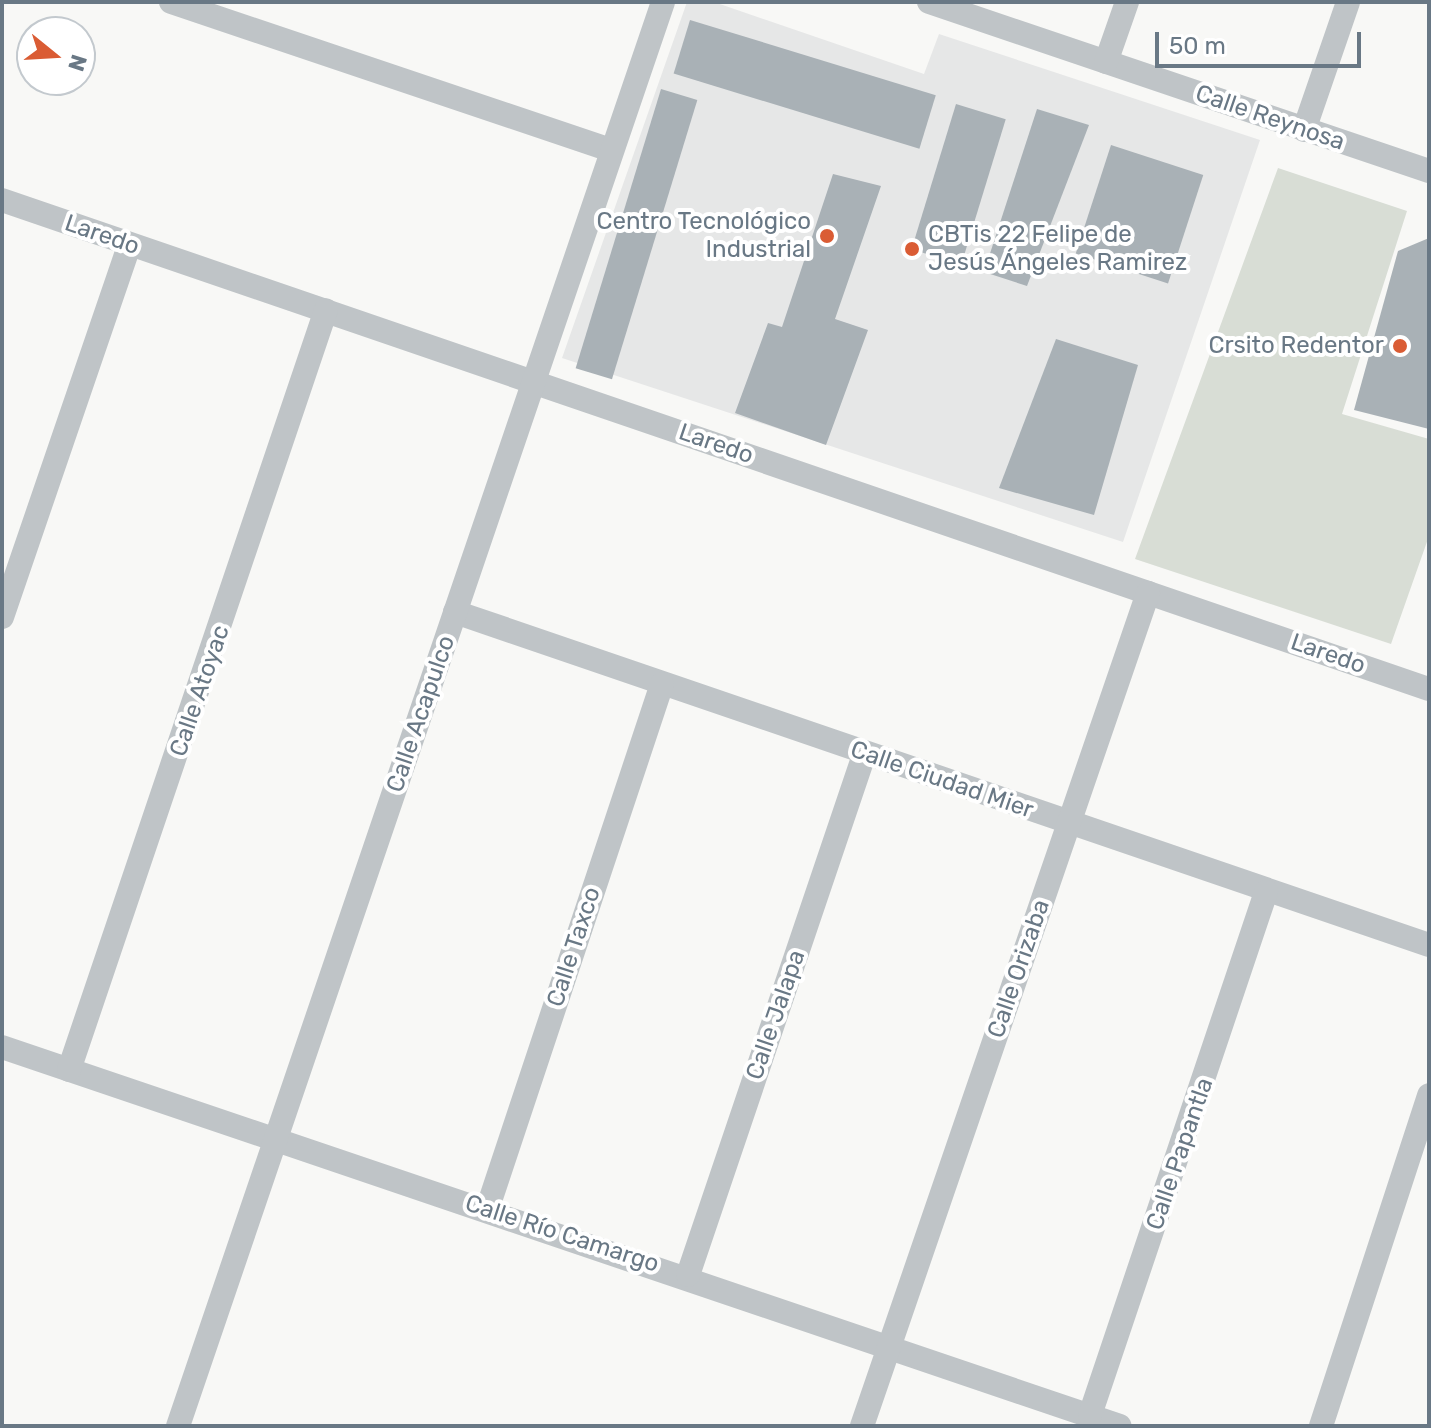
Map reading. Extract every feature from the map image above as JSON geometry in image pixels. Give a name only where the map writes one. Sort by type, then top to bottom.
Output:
[{"type":"street","points":[[171,2],[612,150]]},
{"type":"street","name":"Calle Acapulco","points":[[178,1426],[663,2]]},
{"type":"street","name":"Calle Reynosa","points":[[929,2],[1429,171]]},
{"type":"street","points":[[1106,62],[1127,2]]},
{"type":"street","points":[[1304,130],[1348,2]]},
{"type":"street","name":"Laredo","points":[[2,200],[1429,689]]},
{"type":"street","points":[[2,617],[130,244]]},
{"type":"street","name":"Calle Atoyac","points":[[69,1070],[326,310]]},
{"type":"street","name":"Calle Orizaba","points":[[862,1426],[1148,593]]},
{"type":"street","name":"Calle Ciudad Mier","points":[[455,612],[864,755],[1429,945]]},
{"type":"street","name":"Calle Taxco","points":[[487,1210],[662,684]]},
{"type":"street","name":"Calle Jalapa","points":[[688,1275],[864,755]]},
{"type":"street","name":"Calle Papantla","points":[[1090,1415],[1266,892]]},
{"type":"street","name":"Calle Río Camargo","points":[[2,1047],[688,1275],[1120,1426]]},
{"type":"street","points":[[1321,1426],[1429,1095]]},
{"type":"shaded area","name":"CBTis 22 Felipe de Jesús Ángeles Ramirez","points":[[687,2],[714,2],[924,74],[939,34],[1260,140],[1123,542],[562,358]]},
{"type":"shaded area","points":[[1278,168],[1407,211],[1342,414],[1429,439],[1429,536],[1391,644],[1135,559]]},
{"type":"building","points":[[690,20],[936,95],[919,149],[674,74]]},
{"type":"building","points":[[661,89],[697,100],[612,379],[576,368]]},
{"type":"building","points":[[956,104],[1006,119],[961,265],[912,249]]},
{"type":"building","points":[[1037,109],[1089,125],[1027,286],[984,272]]},
{"type":"building","points":[[1111,145],[1203,175],[1168,283],[1076,253]]},
{"type":"building","points":[[833,174],[881,186],[835,319],[868,330],[826,445],[735,413],[768,323],[782,327]]},
{"type":"building","name":"Crsito Redentor","points":[[1429,238],[1429,429],[1354,410],[1398,251]]},
{"type":"building","points":[[1056,339],[1138,365],[1094,515],[999,488]]},
{"type":"place","name":"Centro Tecnológico Industrial","points":[[827,236]]},
{"type":"place","name":"CBTis 22 Felipe de Jesús Ángeles Ramirez","points":[[912,249]]},
{"type":"place","name":"Crsito Redentor","points":[[1400,346]]}]
